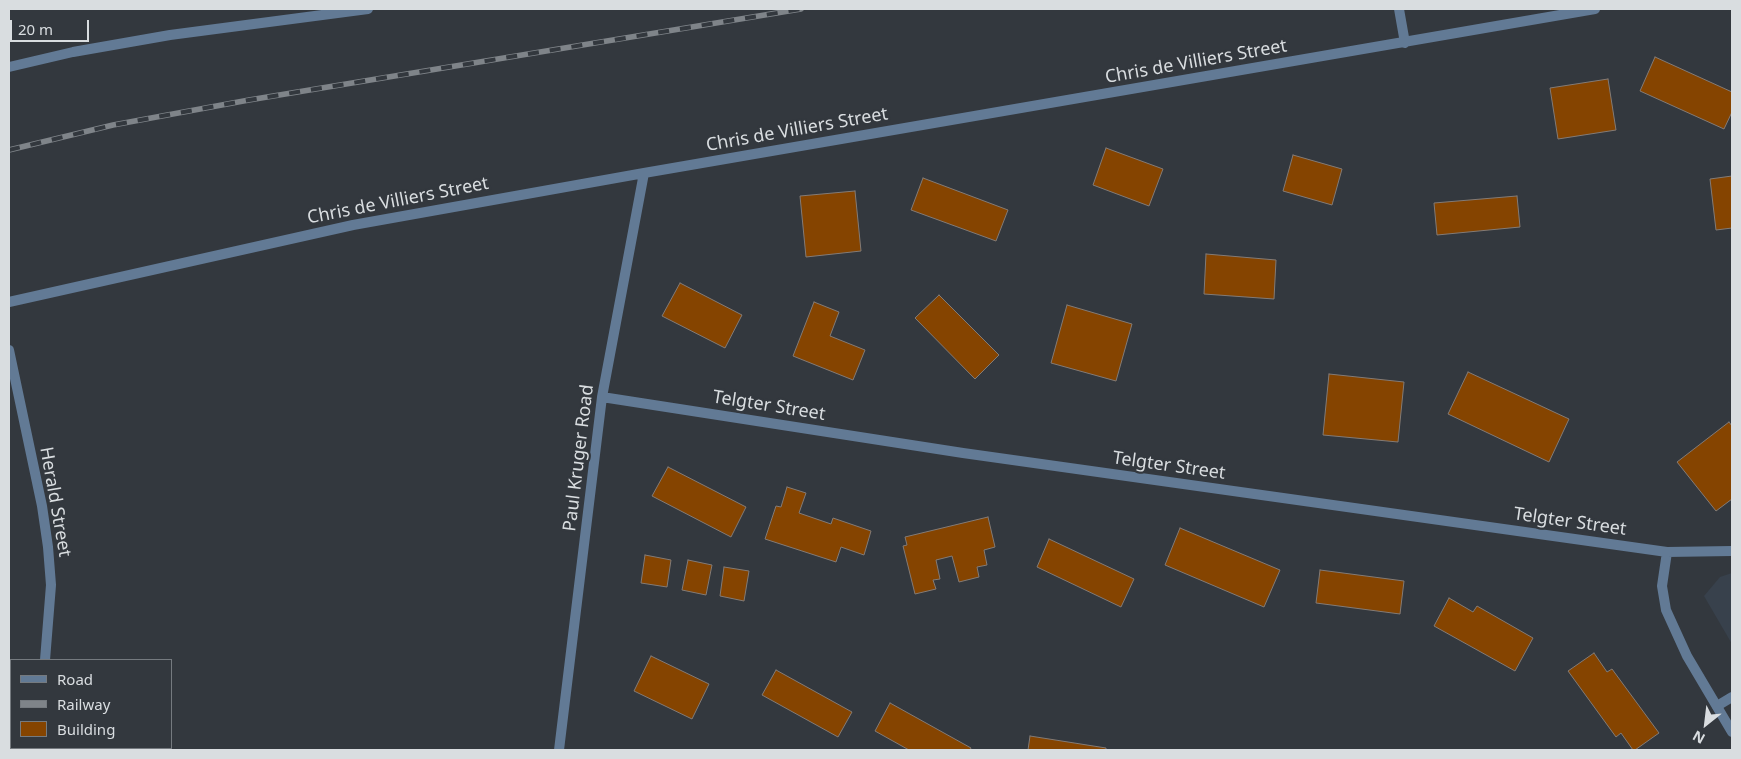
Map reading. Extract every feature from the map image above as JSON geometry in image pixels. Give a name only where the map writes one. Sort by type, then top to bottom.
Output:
[{"type":"street","points":[[9,67],[73,52],[170,36],[368,9]]},
{"type":"street","points":[[1399,9],[1405,42]]},
{"type":"street","name":"Chris de Villiers Street","points":[[9,302],[352,225],[644,172],[1595,9]]},
{"type":"street","name":"Paul Kruger Road","points":[[559,750],[602,397],[644,172]]},
{"type":"street","name":"Herald Street","points":[[9,350],[42,506],[48,547],[51,586],[45,659]]},
{"type":"street","name":"Telgter Street","points":[[602,397],[963,453],[1666,552],[1732,551]]},
{"type":"street","points":[[1666,552],[1662,586],[1666,610],[1687,656],[1732,732]]},
{"type":"street","points":[[1717,706],[1732,697]]},
{"type":"shaded area","points":[[1732,573],[1732,644],[1704,596],[1720,577]]},
{"type":"building","points":[[1655,57],[1732,92],[1732,112],[1724,129],[1640,91]]},
{"type":"building","points":[[1608,79],[1616,130],[1558,139],[1550,88]]},
{"type":"building","points":[[1106,148],[1163,169],[1149,206],[1093,185]]},
{"type":"building","points":[[1293,155],[1342,169],[1332,205],[1283,191]]},
{"type":"building","points":[[1732,176],[1732,228],[1716,230],[1710,179]]},
{"type":"building","points":[[923,178],[1008,210],[996,241],[911,210]]},
{"type":"building","points":[[855,191],[861,251],[806,257],[800,196]]},
{"type":"building","points":[[1517,196],[1520,227],[1437,235],[1434,203]]},
{"type":"building","points":[[1206,254],[1276,260],[1274,299],[1204,294]]},
{"type":"building","points":[[680,283],[742,315],[725,348],[662,316]]},
{"type":"building","points":[[939,295],[999,355],[975,379],[915,318]]},
{"type":"building","points":[[814,302],[839,312],[830,336],[865,350],[853,380],[793,356]]},
{"type":"building","points":[[1067,305],[1132,324],[1116,381],[1051,363]]},
{"type":"building","points":[[1468,372],[1569,419],[1549,462],[1448,414]]},
{"type":"building","points":[[1329,374],[1404,382],[1398,442],[1323,435]]},
{"type":"building","points":[[1729,422],[1732,426],[1732,499],[1716,511],[1677,462]]},
{"type":"building","points":[[668,467],[746,507],[731,537],[652,496]]},
{"type":"building","points":[[787,487],[806,493],[799,513],[831,524],[833,518],[871,531],[864,555],[841,547],[836,562],[765,539],[776,506],[781,507]]},
{"type":"building","points":[[988,517],[995,547],[984,550],[987,565],[977,567],[979,577],[959,582],[952,556],[936,560],[940,579],[933,580],[936,589],[915,594],[903,546],[907,545],[905,537]]},
{"type":"building","points":[[1180,528],[1280,570],[1264,607],[1165,565]]},
{"type":"building","points":[[1049,539],[1134,579],[1121,607],[1037,567]]},
{"type":"building","points":[[645,555],[671,560],[667,587],[641,583]]},
{"type":"building","points":[[688,560],[712,565],[706,595],[682,590]]},
{"type":"building","points":[[724,567],[749,571],[744,601],[720,596]]},
{"type":"building","points":[[1320,570],[1404,581],[1400,614],[1316,603]]},
{"type":"building","points":[[1449,598],[1473,612],[1477,606],[1533,638],[1515,671],[1434,626]]},
{"type":"building","points":[[1594,653],[1607,672],[1612,669],[1659,733],[1635,750],[1633,750],[1621,733],[1616,737],[1568,671]]},
{"type":"building","points":[[651,656],[709,684],[692,719],[634,691]]},
{"type":"building","points":[[776,670],[852,712],[838,737],[762,695]]},
{"type":"building","points":[[890,703],[971,748],[970,750],[909,750],[875,731]]},
{"type":"building","points":[[1030,736],[1106,748],[1106,750],[1028,750]]},
{"type":"railway","points":[[9,150],[113,125],[249,100],[801,9]]}]
